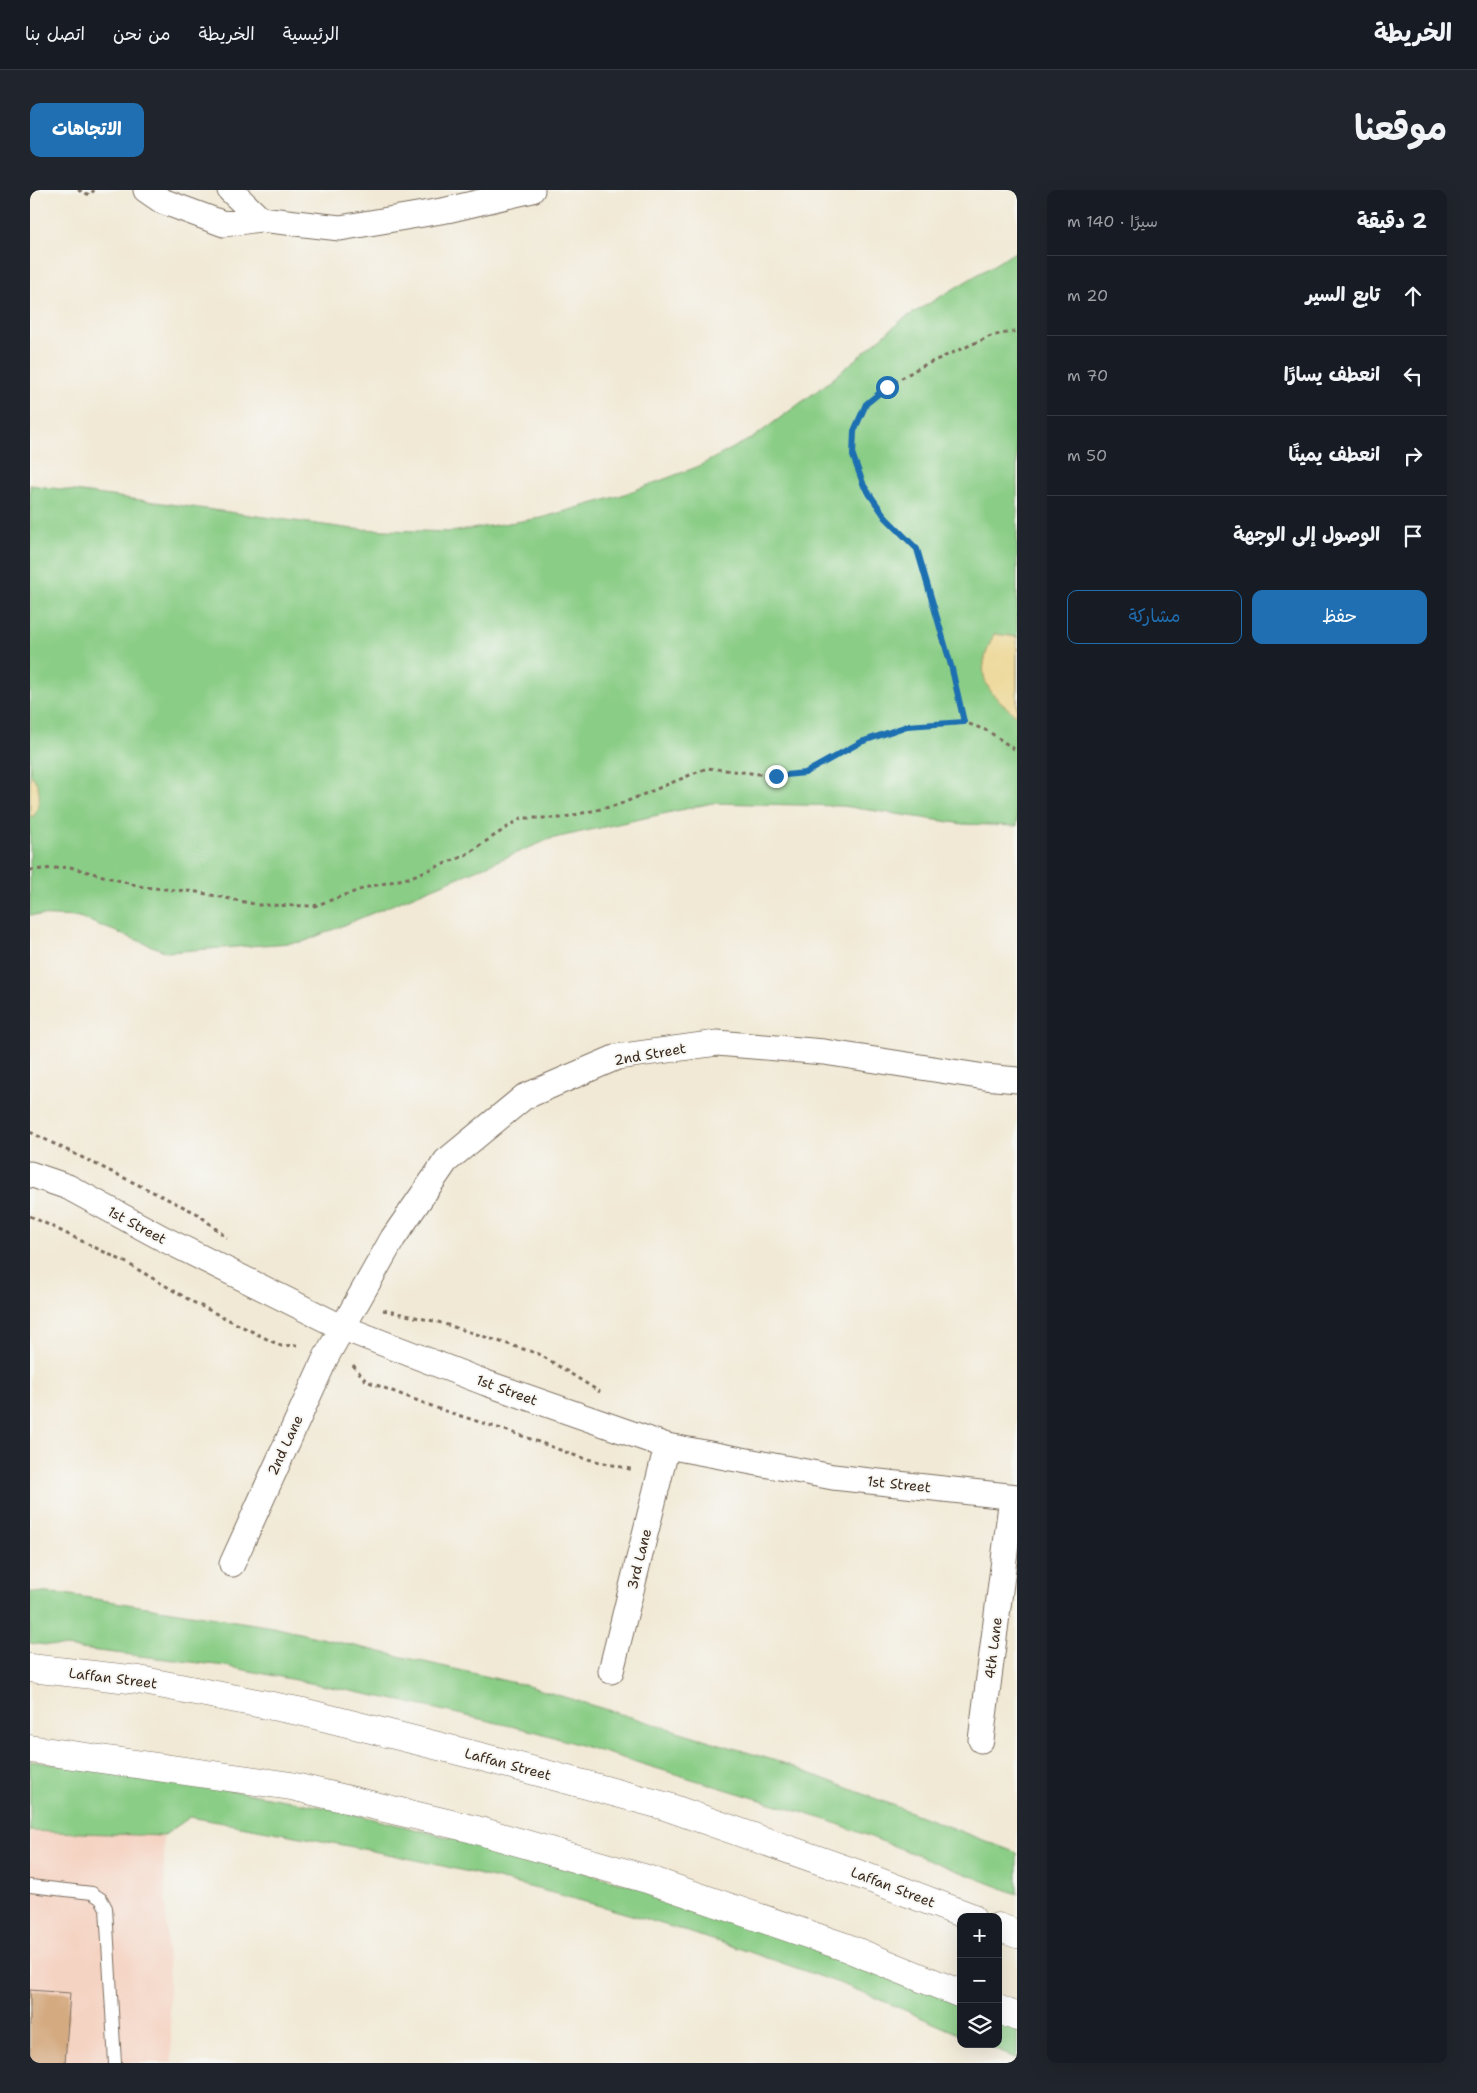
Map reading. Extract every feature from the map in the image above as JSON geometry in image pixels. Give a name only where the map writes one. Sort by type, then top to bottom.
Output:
[{"type":"street","points":[[146,190],[162,201],[224,224],[260,219],[340,228],[447,210],[532,190]]},
{"type":"street","points":[[230,190],[260,219]]},
{"type":"street","name":"2nd Street","points":[[341,1327],[393,1238],[446,1161],[524,1097],[617,1057],[717,1043],[824,1052],[985,1077],[1017,1080]]},
{"type":"street","name":"1st Street","points":[[30,1174],[68,1187],[162,1238],[341,1327],[486,1383],[667,1446],[833,1477],[1014,1497]]},
{"type":"street","name":"2nd Lane","points":[[232,1564],[282,1450],[341,1327]]},
{"type":"street","name":"3rd Lane","points":[[610,1671],[667,1446]]},
{"type":"street","name":"4th Lane","points":[[981,1740],[1014,1497]]},
{"type":"street","name":"Laffan Street","points":[[35,1670],[139,1680],[303,1712],[491,1760],[665,1806],[864,1876],[961,1913]]},
{"type":"street","points":[[30,1749],[291,1786],[473,1828],[656,1883],[845,1947],[957,1992]]},
{"type":"street","points":[[1002,1928],[1017,1934]]},
{"type":"street","points":[[1002,2011],[1017,2017]]},
{"type":"lane","points":[[30,1886],[92,1893],[101,1899],[106,1908],[115,2063]]},
{"type":"path","points":[[78,190],[90,195],[94,190]]},
{"type":"path","points":[[964,722],[949,660],[917,549],[886,518],[864,486],[853,456],[854,431],[866,404],[887,387],[920,367],[991,336],[1017,331]]},
{"type":"path","points":[[30,870],[70,867],[143,887],[197,892],[259,905],[314,906],[368,887],[408,878],[464,856],[521,818],[561,818],[618,805],[706,768],[776,776],[805,773],[861,742],[907,726],[964,722],[988,731],[1017,751]]},
{"type":"path","points":[[30,1132],[198,1214],[228,1238]]},
{"type":"path","points":[[30,1216],[125,1262],[193,1302],[281,1346],[297,1345]]},
{"type":"path","points":[[379,1309],[438,1322],[539,1354],[608,1396]]},
{"type":"path","points":[[352,1365],[366,1382],[442,1410],[579,1456],[660,1476]]},
{"type":"shaded area","points":[[30,1831],[163,1836],[172,2063],[30,2063]]},
{"type":"green space","points":[[1017,251],[1017,826],[963,824],[843,806],[712,803],[550,839],[303,942],[167,952],[79,917],[30,915],[30,485],[353,529],[451,532],[541,518],[619,496],[697,467],[754,437],[829,382],[903,319]]},
{"type":"green space","points":[[30,1592],[64,1594],[273,1627],[528,1686],[783,1763],[1017,1853],[1017,1894],[830,1821],[537,1732],[401,1701],[225,1666],[30,1643]]},
{"type":"green space","points":[[30,1761],[218,1788],[328,1808],[509,1852],[685,1900],[957,1999],[957,2033],[837,1982],[731,1946],[596,1905],[427,1862],[190,1817],[163,1836],[30,1831]]},
{"type":"green space","points":[[1002,2019],[1017,2026],[1017,2059],[992,2048],[1002,2048]]},
{"type":"sand","points":[[994,634],[1017,637],[1017,716],[996,698],[985,681],[984,661]]},
{"type":"sand","points":[[30,774],[37,784],[39,794],[34,816],[30,816]]},
{"type":"building","points":[[30,1990],[70,1993],[65,2063],[30,2063]]},
{"type":"route","points":[[776,776],[805,773],[861,742],[907,726],[964,722],[952,669],[917,549],[886,518],[864,486],[853,456],[854,431],[866,404],[887,387]]}]
